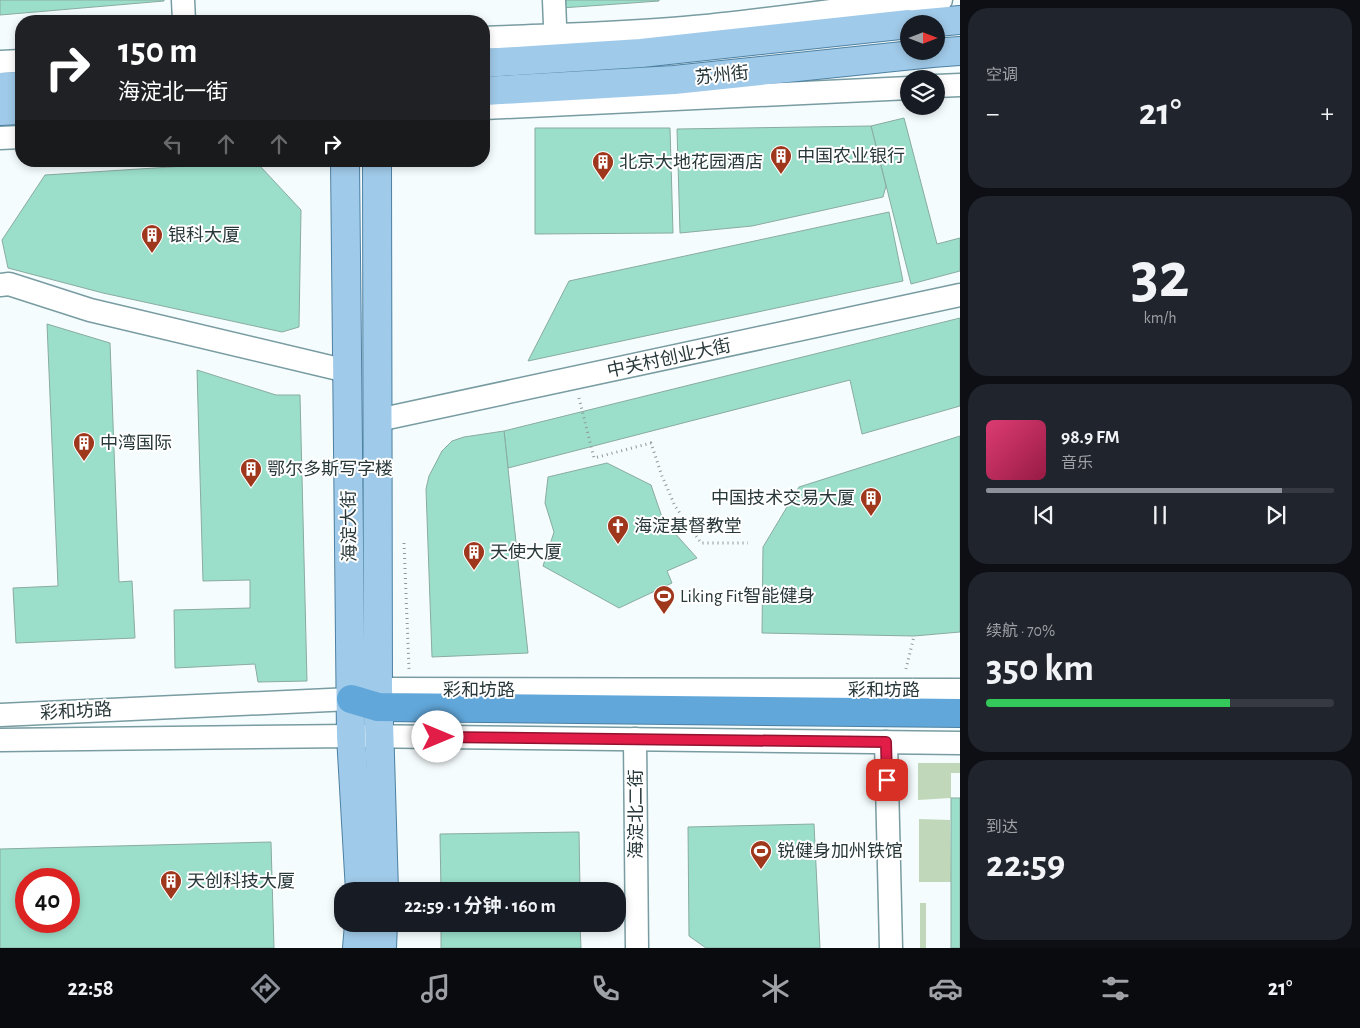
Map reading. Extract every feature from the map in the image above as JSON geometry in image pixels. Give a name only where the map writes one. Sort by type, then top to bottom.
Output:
[{"type":"highway","points":[[351,699],[378,698],[960,713]]},
{"type":"main road","name":"苏州街","points":[[490,62],[556,47],[641,53],[900,16]]},
{"type":"main road","name":"苏州街","points":[[945,19],[960,20]]},
{"type":"main road","name":"苏州街","points":[[490,91],[674,80],[932,52],[960,51]]},
{"type":"main road","points":[[0,87],[15,86]]},
{"type":"main road","points":[[0,111],[15,110]]},
{"type":"main road","name":"海淀大街","points":[[345,167],[351,736],[359,882]]},
{"type":"main road","name":"海淀大街","points":[[377,167],[378,698],[384,882]]},
{"type":"main road","points":[[357,948],[358,932]]},
{"type":"main road","points":[[382,948],[383,932]]},
{"type":"street","points":[[183,0],[184,15]]},
{"type":"street","points":[[554,0],[556,47]]},
{"type":"street","name":"苏州街","points":[[908,15],[940,0]]},
{"type":"street","name":"苏州街","points":[[490,39],[556,47]]},
{"type":"street","points":[[0,62],[15,61]]},
{"type":"street","points":[[945,86],[960,85]]},
{"type":"street","name":"苏州街","points":[[490,108],[900,88]]},
{"type":"street","points":[[0,138],[15,137]]},
{"type":"street","points":[[0,285],[9,284],[90,310],[347,371]]},
{"type":"street","name":"中关村创业大街","points":[[378,420],[960,295]]},
{"type":"street","name":"彩和坊路","points":[[378,698],[960,690]]},
{"type":"street","name":"彩和坊路","points":[[0,715],[351,699]]},
{"type":"street","name":"彩和坊路","points":[[0,740],[379,736],[960,743]]},
{"type":"street","name":"海淀北二街","points":[[636,739],[637,948]]},
{"type":"street","points":[[886,742],[891,948]]},
{"type":"path","points":[[574,378],[594,458],[652,443],[662,476],[675,506],[701,543],[748,543]]},
{"type":"path","points":[[403,536],[409,671]]},
{"type":"path","points":[[896,669],[906,668],[914,636]]},
{"type":"green space","points":[[918,763],[960,763],[960,773],[951,773],[951,798],[918,800]]},
{"type":"green space","points":[[919,819],[950,820],[951,882],[919,882]]},
{"type":"green space","points":[[920,903],[926,903],[926,948],[920,948]]},
{"type":"building","points":[[0,0],[164,0],[164,1],[0,15]]},
{"type":"building","points":[[560,0],[659,0],[659,1],[561,8]]},
{"type":"building","points":[[904,118],[937,244],[960,238],[960,271],[911,284],[871,126]]},
{"type":"building","name":"中国农业银行","points":[[871,126],[886,186],[883,197],[752,226],[680,233],[677,129]]},
{"type":"building","name":"北京大地花园酒店","points":[[535,128],[670,128],[673,233],[535,234]]},
{"type":"building","name":"银科大厦","points":[[170,167],[261,167],[301,210],[299,327],[282,332],[103,293],[8,268],[2,240],[45,175]]},
{"type":"building","points":[[889,212],[903,281],[528,361],[569,281]]},
{"type":"building","points":[[960,318],[960,406],[862,434],[850,380],[508,468],[504,431]]},
{"type":"building","name":"中湾国际","points":[[47,324],[110,343],[119,582],[132,581],[135,638],[16,643],[13,588],[58,586]]},
{"type":"building","name":"鄂尔多斯写字楼","points":[[197,370],[276,395],[300,395],[307,681],[258,682],[255,664],[175,668],[174,610],[250,608],[250,580],[203,581]]},
{"type":"building","name":"天使大厦","points":[[504,431],[528,653],[432,657],[426,489],[429,476],[442,451],[452,441],[464,437]]},
{"type":"building","name":"中国技术交易大厦","points":[[960,436],[960,632],[914,636],[762,633],[763,547],[799,487]]},
{"type":"building","name":"海淀基督教堂","points":[[607,463],[651,485],[663,520],[697,558],[667,571],[672,583],[619,608],[543,566],[554,532],[545,503],[548,477]]},
{"type":"building","points":[[951,798],[960,798],[960,948],[951,948]]},
{"type":"building","points":[[814,824],[820,948],[706,948],[689,936],[688,827]]},
{"type":"building","points":[[579,832],[580,882],[441,882],[440,834]]},
{"type":"building","name":"天创科技大厦","points":[[271,842],[274,948],[0,948],[0,849]]},
{"type":"building","points":[[441,932],[580,932],[581,948],[441,948]]},
{"type":"place","name":"中国农业银行","points":[[781,175]]},
{"type":"place","name":"北京大地花园酒店","points":[[603,181]]},
{"type":"place","name":"银科大厦","points":[[152,254]]},
{"type":"place","name":"中湾国际","points":[[84,462]]},
{"type":"place","name":"鄂尔多斯写字楼","points":[[251,488]]},
{"type":"place","name":"中国技术交易大厦","points":[[871,517]]},
{"type":"place","name":"海淀基督教堂","points":[[618,545]]},
{"type":"place","name":"天使大厦","points":[[474,571]]},
{"type":"place","name":"Liking Fit智能健身","points":[[664,615]]},
{"type":"place","name":"锐健身加州铁馆","points":[[761,870]]},
{"type":"place","name":"天创科技大厦","points":[[171,900]]},
{"type":"route","points":[[438,737],[886,742],[887,780]]}]
